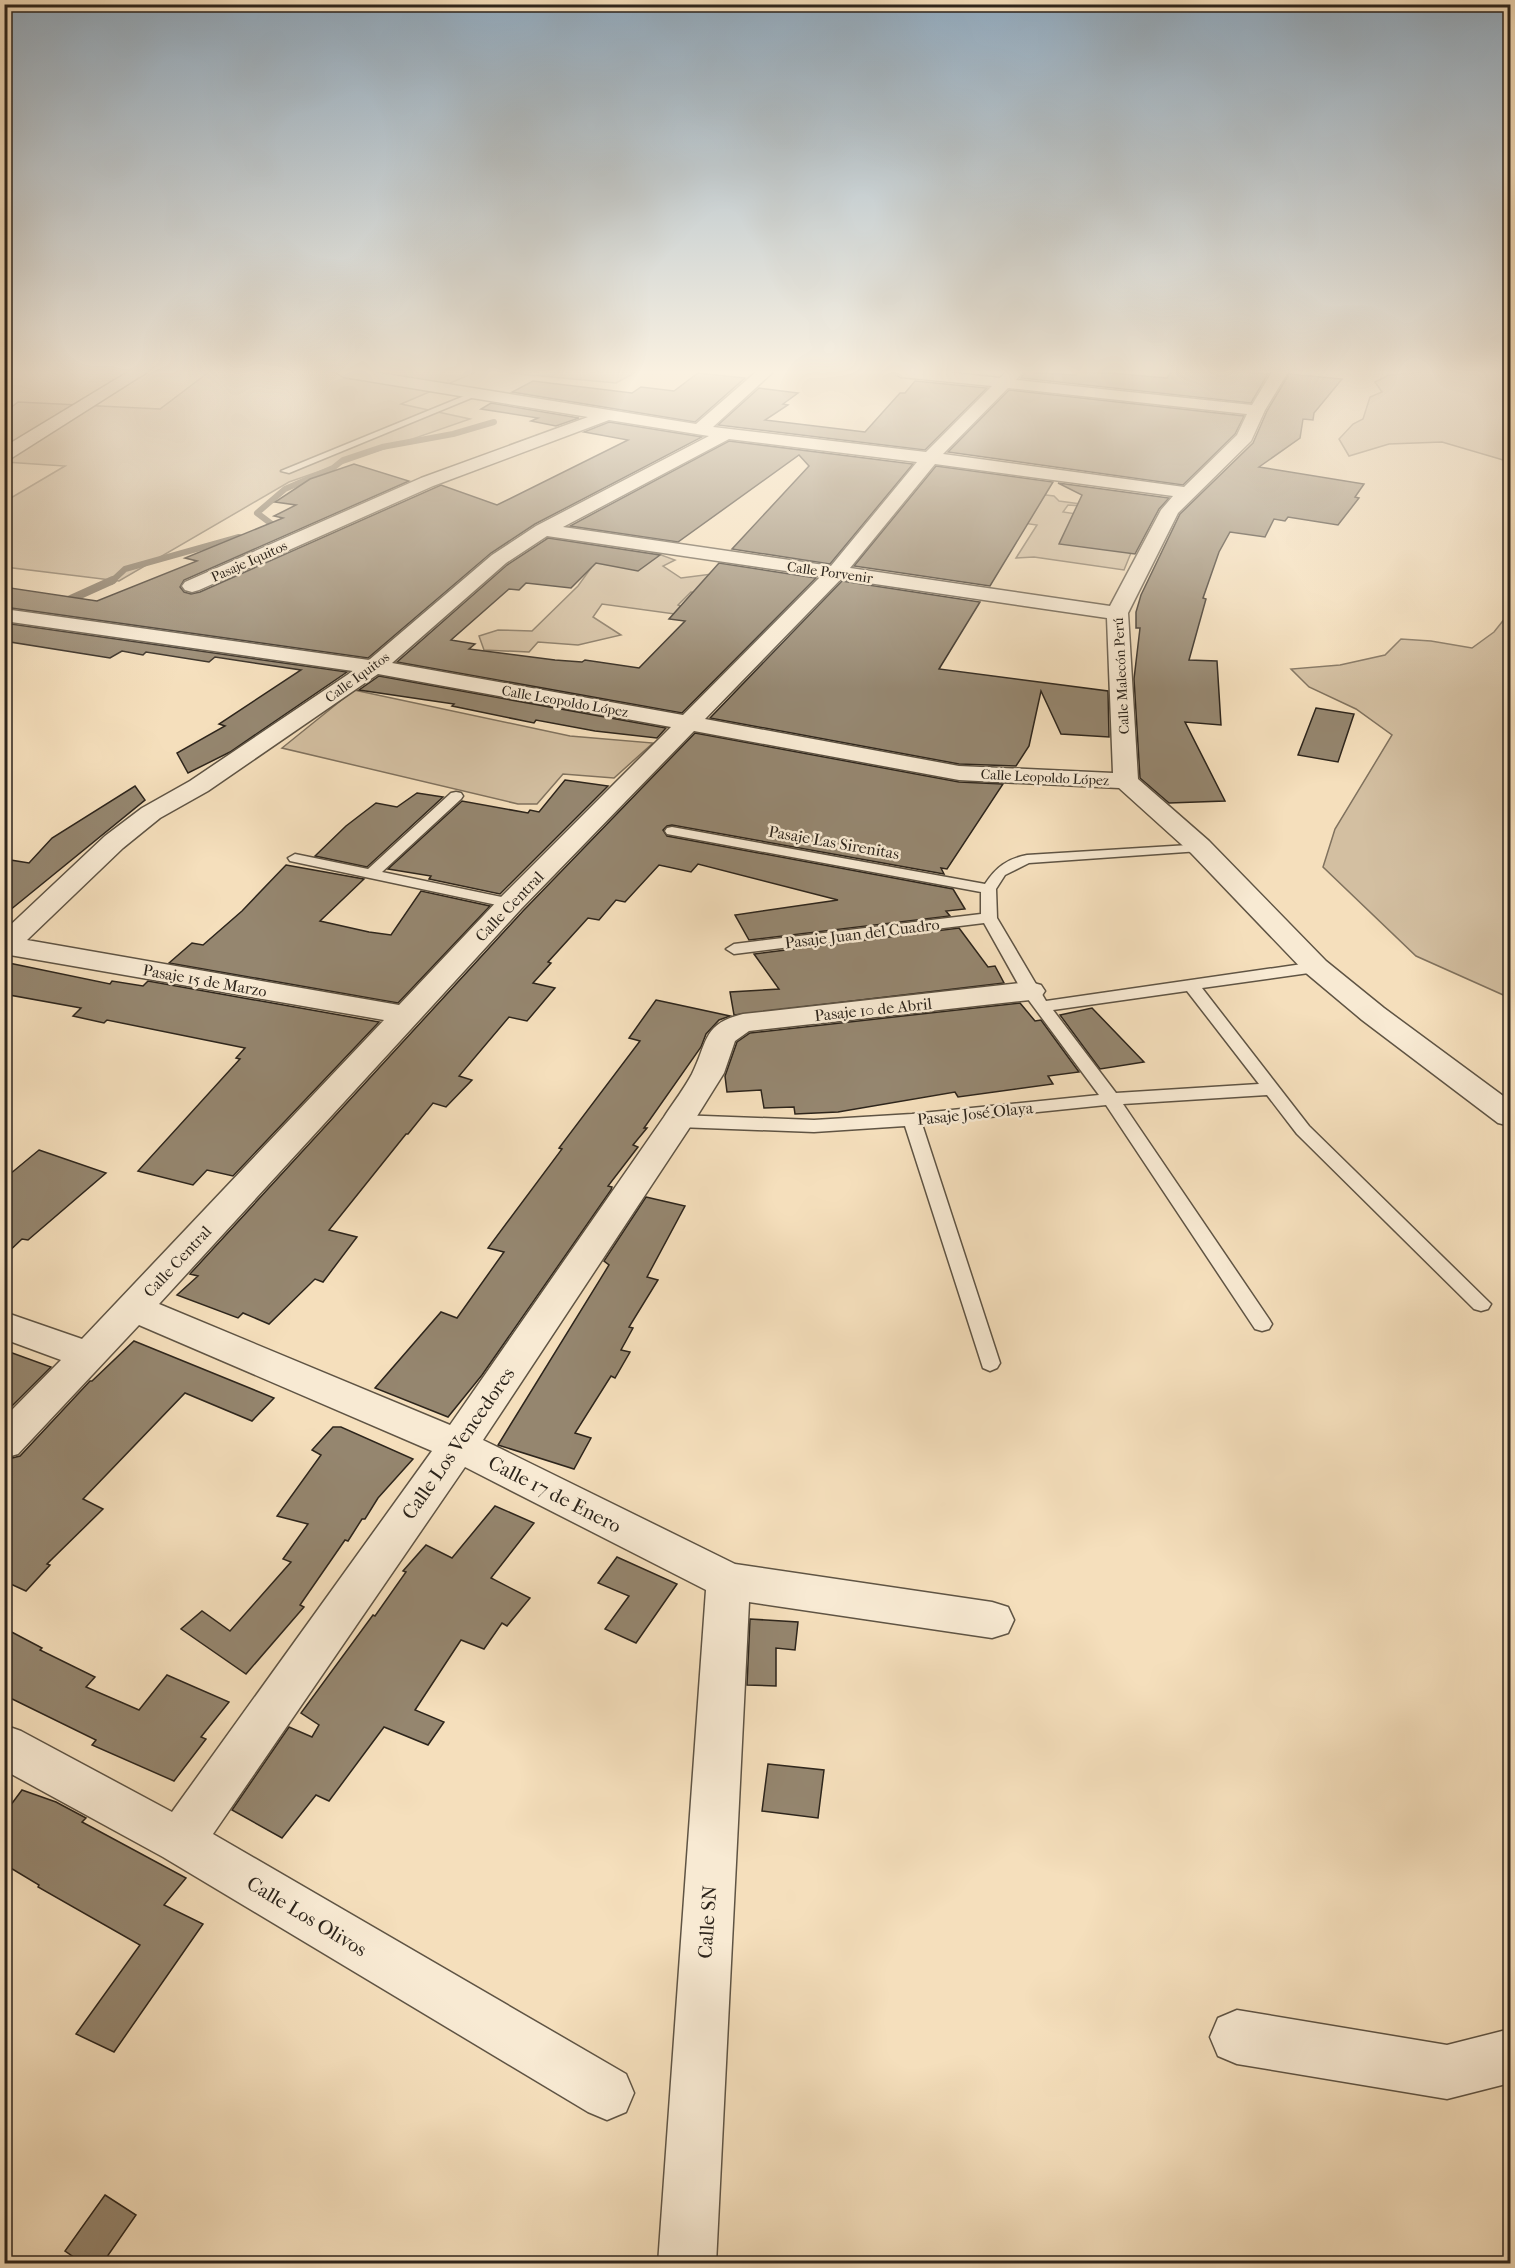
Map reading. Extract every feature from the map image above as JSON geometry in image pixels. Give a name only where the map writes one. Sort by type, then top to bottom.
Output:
[{"type":"street","name":"Pasaje Iquitos","points":[[192,586],[439,478]]},
{"type":"street","name":"Calle Iquitos","points":[[5,945],[114,842],[151,813],[199,786],[374,667],[499,559],[543,530],[642,478]]},
{"type":"street","name":"Calle Central","points":[[4,1443],[89,1356],[511,903],[836,573],[914,478]]},
{"type":"street","points":[[1077,478],[1190,493]]},
{"type":"street","name":"Calle Malecón Perú","points":[[1126,781],[1117,614],[1170,510],[1205,478]]},
{"type":"street","name":"Calle Porvenir","points":[[543,530],[1117,614]]},
{"type":"street","name":"Calle Leopoldo López","points":[[4,615],[374,667],[959,773],[1126,781]]},
{"type":"street","points":[[1126,781],[1200,847],[1316,967],[1373,1014],[1510,1116]]},
{"type":"street","name":"Pasaje 15 de Marzo","points":[[5,945],[405,1015]]},
{"type":"street","name":"Pasaje 10 de Abril","points":[[720,1037],[731,1028],[752,1021],[1036,999]]},
{"type":"street","name":"Calle Los Vencedores","points":[[180,1841],[458,1444],[678,1121],[708,1072],[720,1037]]},
{"type":"street","name":"Calle 17 de Enero","points":[[133,1308],[458,1444],[728,1581],[992,1620]]},
{"type":"street","points":[[4,1325],[89,1356]]},
{"type":"street","name":"Calle SN","points":[[687,2264],[728,1581]]},
{"type":"street","name":"Calle Los Olivos","points":[[4,1746],[180,1841],[607,2093]]},
{"type":"street","points":[[1238,2037],[1448,2072],[1510,2056]]},
{"type":"lane","points":[[370,874],[456,796]]},
{"type":"lane","name":"Pasaje Las Sirenitas","points":[[672,831],[989,889]]},
{"type":"lane","points":[[1200,847],[1027,859],[1015,862],[1000,872],[989,889],[989,918],[1036,999],[1111,1098],[1262,1324]]},
{"type":"lane","points":[[295,858],[511,903]]},
{"type":"lane","name":"Pasaje Juan del Cuadro","points":[[734,949],[989,918]]},
{"type":"lane","name":"Pasaje 10 de Abril","points":[[1036,999],[1192,986],[1316,967]]},
{"type":"lane","points":[[1192,986],[1303,1130],[1481,1304]]},
{"type":"lane","name":"Pasaje José Olaya","points":[[678,1121],[814,1126],[912,1120],[1111,1098],[1271,1089]]},
{"type":"lane","points":[[912,1120],[990,1363]]},
{"type":"shaded area","points":[[45,478],[301,478],[289,482],[119,581],[5,567],[4,502]]},
{"type":"shaded area","points":[[1038,494],[1054,496],[1059,501],[1110,508],[1068,505],[1063,512],[1103,518],[1135,543],[1124,570],[1034,557],[1016,558],[1037,525],[952,513]]},
{"type":"shaded area","points":[[562,535],[653,552],[675,560],[663,566],[681,578],[720,573],[764,599],[691,592],[678,605],[687,609],[682,615],[602,604],[593,617],[621,635],[578,645],[538,642],[529,652],[484,650],[479,636],[498,630],[532,631],[578,586],[591,568],[576,544],[545,538]]},
{"type":"shaded area","points":[[1510,612],[1510,998],[1416,956],[1323,867],[1335,829],[1392,735],[1356,709],[1309,687],[1291,669],[1340,665],[1385,655],[1401,639],[1472,648],[1494,632]]},
{"type":"shaded area","points":[[354,690],[570,736],[653,743],[614,778],[563,774],[537,804],[518,804],[282,748]]},
{"type":"building","points":[[313,478],[399,478],[409,481],[184,580],[180,587],[184,592],[191,594],[200,592],[441,485],[497,505],[552,478],[624,478],[535,524],[491,553],[368,658],[4,607],[4,587],[97,601],[197,561],[185,558],[283,518],[274,516],[296,505],[275,502]]},
{"type":"building","points":[[660,478],[767,478],[678,542],[570,526]]},
{"type":"building","points":[[798,478],[902,478],[830,564],[732,549]]},
{"type":"building","points":[[926,478],[1023,478],[1053,482],[990,586],[854,566]]},
{"type":"building","points":[[1132,478],[1190,478],[1183,485]]},
{"type":"building","points":[[1217,478],[1326,478],[1364,484],[1355,497],[1359,498],[1338,525],[1288,517],[1285,521],[1274,519],[1265,537],[1230,532],[1219,552],[1203,598],[1206,599],[1189,660],[1217,661],[1221,725],[1185,722],[1225,801],[1169,803],[1140,778],[1134,679],[1140,628],[1136,628],[1136,612],[1141,595],[1180,514]]},
{"type":"building","points":[[1058,483],[1169,498],[1159,509],[1135,554],[1059,544],[1082,495]]},
{"type":"building","points":[[548,538],[660,555],[638,571],[596,563],[571,588],[526,583],[519,590],[509,589],[451,640],[475,644],[469,649],[555,660],[582,662],[585,660],[639,668],[685,621],[669,619],[719,563],[816,578],[682,713],[397,662],[507,565]]},
{"type":"building","points":[[842,581],[980,602],[939,669],[1108,691],[1109,737],[1061,734],[1041,691],[1029,746],[1016,766],[959,764],[710,718]]},
{"type":"building","points":[[4,623],[347,672],[230,752],[188,773],[177,753],[225,726],[219,724],[301,670],[215,657],[209,662],[146,652],[143,655],[122,651],[110,658],[4,641]]},
{"type":"building","points":[[379,676],[666,728],[657,738],[595,731],[536,720],[534,723],[452,706],[454,704],[359,690]]},
{"type":"building","points":[[1316,708],[1354,714],[1338,762],[1298,755]]},
{"type":"building","points":[[695,733],[959,782],[1003,784],[947,869],[941,868],[944,874],[672,825],[663,830],[667,836],[953,889],[965,909],[946,911],[950,916],[749,940],[735,915],[838,900],[698,864],[691,872],[659,865],[625,902],[616,900],[599,920],[588,918],[548,962],[551,963],[533,983],[555,988],[527,1021],[509,1017],[459,1076],[472,1080],[446,1107],[433,1103],[406,1134],[329,1230],[357,1237],[323,1282],[315,1279],[269,1324],[243,1313],[238,1318],[177,1295],[198,1276],[190,1274],[523,911]]},
{"type":"building","points":[[565,780],[608,786],[500,894],[429,879],[431,876],[388,869],[462,801],[528,813],[530,810],[539,812]]},
{"type":"building","points":[[135,786],[145,800],[4,915],[4,859],[29,863],[52,838]]},
{"type":"building","points":[[417,793],[443,797],[367,867],[315,856],[346,826],[376,803],[397,807]]},
{"type":"building","points":[[286,865],[364,879],[320,921],[369,932],[391,935],[421,891],[490,906],[398,1003],[169,963],[192,943],[203,945],[242,911]]},
{"type":"building","points":[[959,928],[988,967],[995,966],[1004,983],[734,1015],[730,992],[779,989],[754,954]]},
{"type":"building","points":[[4,962],[110,984],[112,981],[143,986],[148,981],[379,1022],[233,1176],[207,1170],[193,1185],[138,1171],[240,1059],[236,1058],[245,1048],[107,1020],[104,1023],[73,1016],[81,1008],[4,994]]},
{"type":"building","points":[[656,1000],[730,1016],[719,1020],[706,1034],[701,1047],[644,1128],[647,1128],[633,1145],[638,1147],[608,1186],[612,1187],[611,1190],[482,1375],[448,1417],[375,1388],[441,1312],[457,1318],[504,1252],[488,1248],[562,1149],[559,1148],[640,1041],[629,1038]]},
{"type":"building","points":[[1020,1003],[1035,1021],[1041,1020],[1079,1072],[1048,1076],[1053,1084],[958,1097],[955,1092],[838,1112],[795,1114],[794,1107],[764,1108],[761,1090],[727,1092],[725,1076],[737,1042],[750,1033]]},
{"type":"building","points":[[1092,1008],[1144,1062],[1100,1069],[1060,1015]]},
{"type":"building","points":[[39,1150],[106,1173],[28,1240],[22,1239],[4,1256],[4,1179]]},
{"type":"building","points":[[646,1197],[685,1206],[647,1277],[658,1280],[629,1327],[633,1328],[621,1350],[630,1352],[615,1378],[611,1376],[575,1433],[591,1438],[574,1469],[498,1445],[609,1265],[604,1261]]},
{"type":"building","points":[[134,1341],[274,1398],[252,1421],[185,1393],[83,1499],[103,1509],[47,1564],[50,1565],[26,1591],[4,1581],[4,1460],[20,1456],[90,1381]]},
{"type":"building","points":[[4,1350],[51,1367],[4,1414]]},
{"type":"building","points":[[333,1427],[341,1427],[413,1459],[378,1498],[348,1541],[345,1540],[300,1605],[304,1607],[246,1674],[181,1629],[202,1611],[230,1631],[291,1562],[283,1559],[308,1524],[277,1516],[321,1455],[312,1450]]},
{"type":"building","points":[[495,1506],[534,1523],[491,1578],[530,1598],[507,1626],[502,1623],[484,1649],[461,1640],[415,1710],[444,1722],[428,1745],[384,1727],[329,1801],[316,1795],[282,1838],[232,1810],[289,1727],[312,1737],[319,1725],[301,1713],[373,1615],[375,1616],[406,1572],[403,1571],[426,1545],[452,1558]]},
{"type":"building","points":[[617,1557],[677,1584],[636,1643],[605,1629],[629,1596],[598,1583]]},
{"type":"building","points":[[750,1619],[798,1622],[795,1650],[776,1648],[776,1686],[747,1685]]},
{"type":"building","points":[[4,1628],[42,1648],[40,1650],[95,1677],[86,1687],[139,1710],[167,1675],[229,1702],[201,1737],[206,1739],[174,1781],[92,1745],[96,1740],[4,1695]]},
{"type":"building","points":[[768,1764],[824,1770],[818,1818],[762,1811]]},
{"type":"building","points":[[22,1790],[56,1802],[86,1818],[82,1822],[186,1878],[164,1905],[203,1924],[114,2052],[76,2034],[140,1945],[38,1887],[39,1885],[4,1864],[4,1814]]},
{"type":"building","points":[[105,2195],[136,2215],[102,2264],[84,2264],[65,2251]]},
{"type":"waterway","points":[[266,529],[273,525],[257,513],[285,489],[311,478]]},
{"type":"waterway","points":[[111,582],[125,569],[239,537]]},
{"type":"waterway","points":[[62,603],[113,580]]}]
